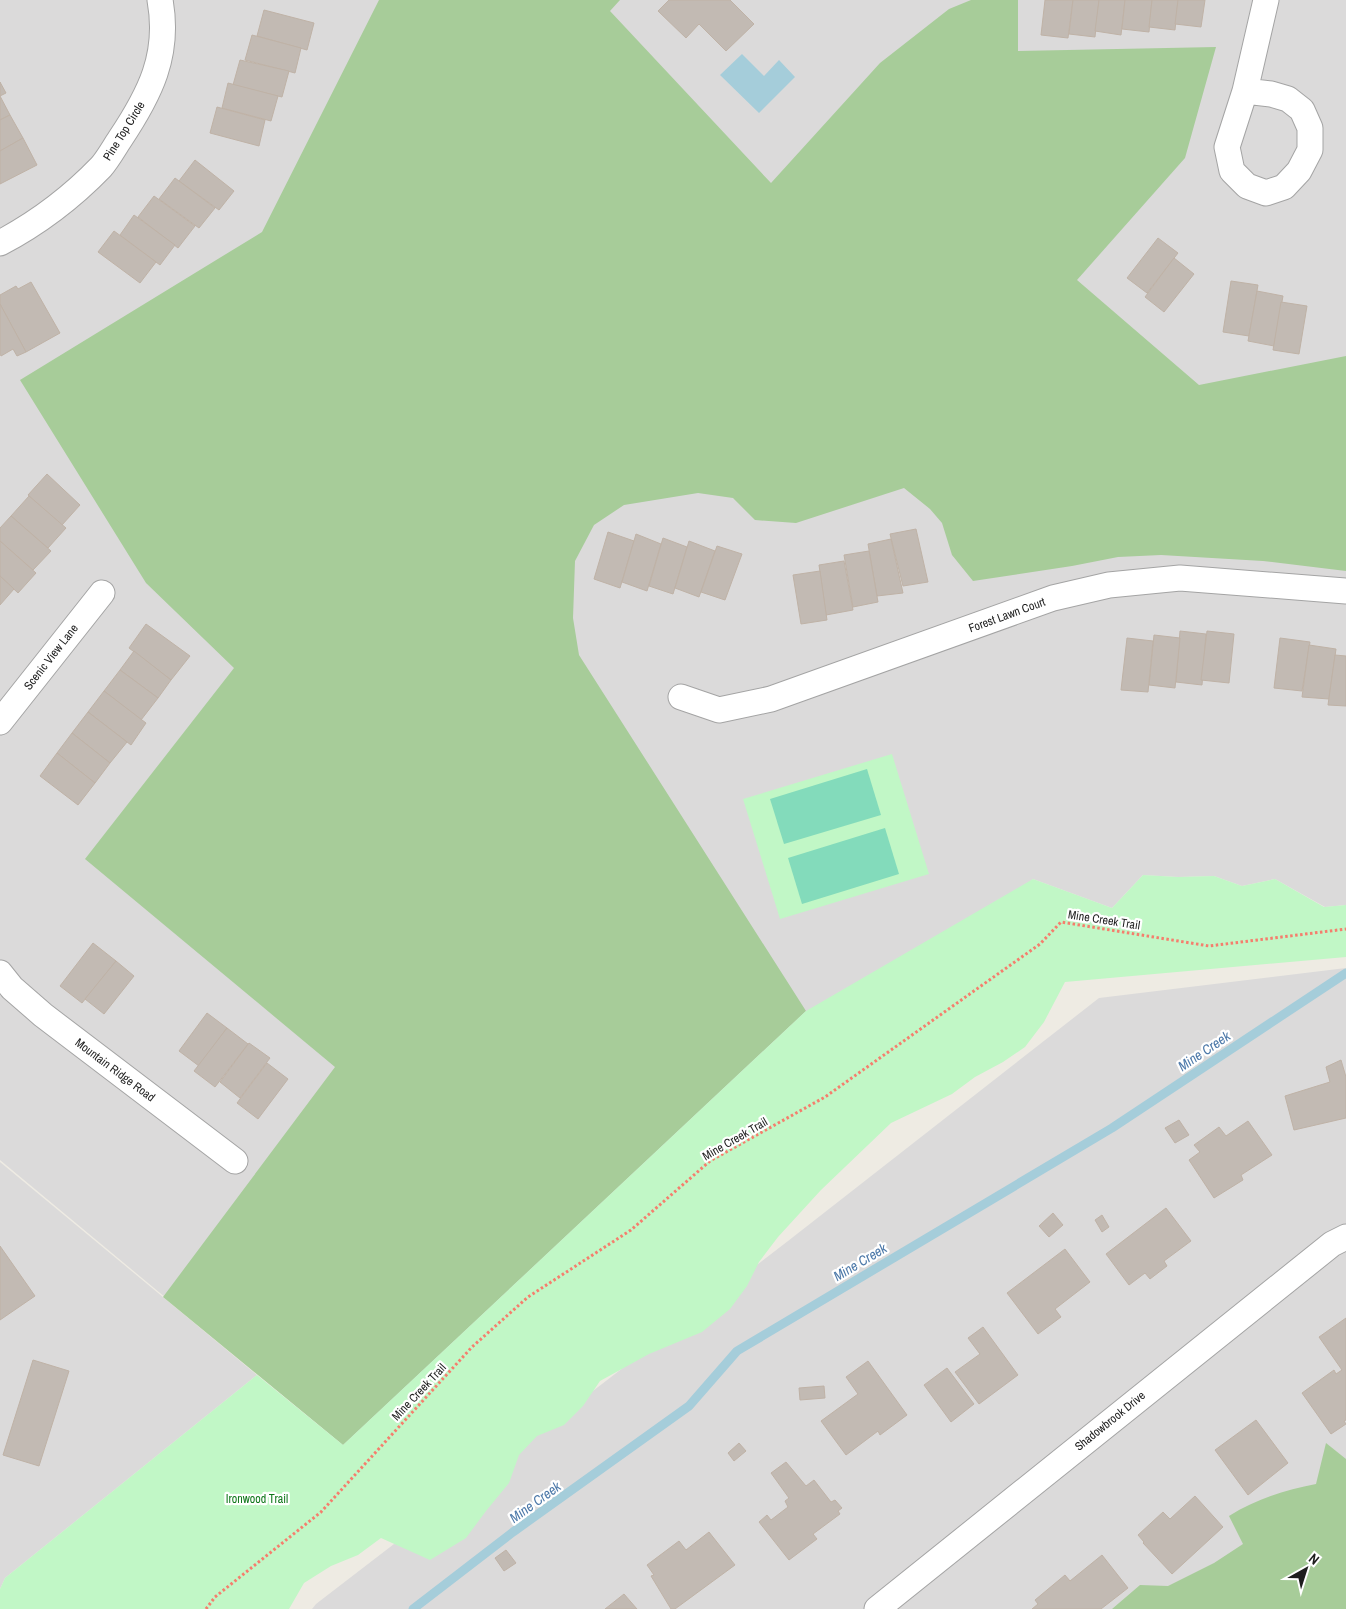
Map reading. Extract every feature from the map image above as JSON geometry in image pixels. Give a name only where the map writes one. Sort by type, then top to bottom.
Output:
[{"type":"street","name":"Pine Top Circle","points":[[0,243],[26,229],[72,193],[102,166],[124,134],[149,91],[161,54],[162,15],[160,0]]},
{"type":"street","points":[[1245,91],[1266,0]]},
{"type":"street","name":"Forest Lawn Court","points":[[681,697],[718,710],[771,699],[1053,598],[1109,585],[1180,578],[1346,591]]},
{"type":"street","name":"Scenic View Lane","points":[[0,722],[102,593]]},
{"type":"street","name":"Mountain Ridge Road","points":[[0,973],[12,988],[43,1015],[235,1161]]},
{"type":"street","name":"Shadowbrook Drive","points":[[877,1609],[1297,1271],[1332,1244],[1346,1237]]},
{"type":"path","name":"Mine Creek Trail","points":[[206,1609],[215,1597],[321,1512],[472,1347],[528,1297],[631,1230],[710,1161],[825,1097],[1040,944],[1061,922],[1209,946],[1346,930]]},
{"type":"shaded area","points":[[0,0],[1346,0],[1346,905],[1325,907],[1275,879],[1242,886],[1214,876],[1178,877],[1143,875],[1112,908],[1033,879],[343,1445],[0,1160]]},
{"type":"shaded area","points":[[1346,968],[1346,1609],[312,1609],[1099,998]]},
{"type":"shaded area","points":[[0,1162],[257,1375],[5,1578],[0,1589]]},
{"type":"green space","points":[[379,0],[620,0],[610,11],[771,183],[880,63],[949,9],[971,0],[1018,0],[1018,51],[1216,47],[1185,158],[1077,280],[1199,385],[1346,356],[1346,571],[1263,561],[1161,555],[1118,557],[973,581],[952,555],[942,523],[930,509],[904,488],[796,523],[755,520],[733,498],[698,493],[624,505],[594,525],[575,561],[573,618],[579,655],[806,1011],[343,1445],[163,1297],[335,1067],[85,859],[234,668],[146,583],[20,380],[262,232]]},
{"type":"green space","points":[[892,754],[929,874],[780,919],[743,799]]},
{"type":"green space","points":[[867,769],[881,815],[784,844],[770,799]]},
{"type":"green space","points":[[885,828],[899,874],[802,904],[788,858]]},
{"type":"green space","name":"Ironwood Trail","points":[[1143,875],[1178,877],[1214,876],[1242,886],[1275,879],[1324,907],[1346,905],[1346,957],[1065,982],[1044,1022],[1025,1047],[1003,1062],[975,1077],[952,1094],[891,1123],[821,1190],[778,1237],[759,1262],[747,1286],[730,1309],[702,1332],[649,1354],[600,1381],[583,1406],[564,1425],[537,1436],[519,1455],[509,1483],[466,1538],[430,1560],[381,1538],[358,1555],[331,1566],[304,1583],[289,1609],[0,1609],[0,1589],[5,1578],[257,1375],[343,1445],[806,1011],[1033,879],[1112,908]]},
{"type":"green space","points":[[1326,1443],[1346,1459],[1346,1609],[1112,1609],[1140,1585],[1168,1586],[1214,1563],[1243,1544],[1229,1516],[1271,1496],[1316,1484]]},
{"type":"water","points":[[742,54],[764,76],[779,60],[795,77],[759,113],[720,75]]},
{"type":"building","points":[[669,0],[730,0],[754,24],[726,51],[699,24],[686,38],[658,11]]},
{"type":"building","points":[[1045,0],[1073,0],[1068,38],[1041,35]]},
{"type":"building","points":[[1073,0],[1099,0],[1095,37],[1069,34]]},
{"type":"building","points":[[1099,0],[1125,0],[1121,35],[1095,31]]},
{"type":"building","points":[[1125,0],[1152,0],[1149,32],[1122,29]]},
{"type":"building","points":[[1152,0],[1178,0],[1175,30],[1149,27]]},
{"type":"building","points":[[1178,0],[1205,0],[1201,27],[1175,24]]},
{"type":"building","points":[[264,10],[314,23],[307,50],[257,36]]},
{"type":"building","points":[[252,35],[301,48],[295,73],[245,60]]},
{"type":"building","points":[[240,60],[289,71],[282,97],[233,85]]},
{"type":"building","points":[[0,82],[6,93],[0,96]]},
{"type":"building","points":[[228,83],[278,96],[271,121],[222,108]]},
{"type":"building","points":[[0,96],[10,115],[0,120]]},
{"type":"building","points":[[217,107],[265,120],[259,146],[210,133]]},
{"type":"building","points":[[10,115],[23,138],[0,151],[0,120]]},
{"type":"building","points":[[23,138],[37,165],[0,184],[0,151]]},
{"type":"building","points":[[195,160],[234,191],[219,210],[179,181]]},
{"type":"building","points":[[175,178],[215,208],[199,228],[159,199]]},
{"type":"building","points":[[154,196],[195,226],[178,248],[138,217]]},
{"type":"building","points":[[134,215],[175,245],[160,265],[120,235]]},
{"type":"building","points":[[114,231],[156,262],[140,283],[98,252]]},
{"type":"building","points":[[1158,238],[1178,253],[1147,293],[1127,278]]},
{"type":"building","points":[[1174,258],[1194,274],[1164,312],[1145,297]]},
{"type":"building","points":[[1231,281],[1258,285],[1249,336],[1223,332]]},
{"type":"building","points":[[31,282],[60,333],[26,352],[0,304],[0,295],[16,286],[18,289]]},
{"type":"building","points":[[1257,291],[1283,296],[1274,346],[1248,341]]},
{"type":"building","points":[[1281,302],[1307,306],[1299,354],[1273,350]]},
{"type":"building","points":[[0,304],[26,352],[17,356],[13,349],[1,356],[0,354]]},
{"type":"building","points":[[47,474],[80,505],[62,525],[28,495]]},
{"type":"building","points":[[29,496],[66,528],[48,548],[11,516]]},
{"type":"building","points":[[11,516],[51,551],[33,570],[0,541],[0,528]]},
{"type":"building","points":[[916,529],[928,582],[903,586],[890,534]]},
{"type":"building","points":[[608,532],[634,541],[620,588],[594,579]]},
{"type":"building","points":[[636,534],[661,544],[647,591],[622,582]]},
{"type":"building","points":[[663,538],[687,547],[673,594],[649,586]]},
{"type":"building","points":[[891,539],[903,593],[877,596],[868,544]]},
{"type":"building","points":[[0,541],[36,573],[18,593],[0,576]]},
{"type":"building","points":[[689,541],[715,551],[699,597],[675,588]]},
{"type":"building","points":[[717,546],[742,554],[725,600],[701,592]]},
{"type":"building","points":[[869,551],[878,602],[853,607],[844,555]]},
{"type":"building","points":[[844,561],[853,610],[826,615],[819,565]]},
{"type":"building","points":[[820,571],[827,620],[801,624],[793,575]]},
{"type":"building","points":[[0,576],[14,589],[0,605]]},
{"type":"building","points":[[146,624],[190,656],[171,680],[129,648]]},
{"type":"building","points":[[1180,631],[1206,634],[1202,685],[1176,682]]},
{"type":"building","points":[[1207,631],[1234,634],[1229,683],[1201,680]]},
{"type":"building","points":[[1154,635],[1180,638],[1175,688],[1149,685]]},
{"type":"building","points":[[1127,638],[1153,641],[1148,692],[1121,690]]},
{"type":"building","points":[[1280,638],[1310,642],[1302,691],[1274,688]]},
{"type":"building","points":[[1309,645],[1336,649],[1329,699],[1302,697]]},
{"type":"building","points":[[134,651],[171,680],[158,698],[120,670]]},
{"type":"building","points":[[1335,655],[1346,656],[1346,706],[1328,705]]},
{"type":"building","points":[[120,670],[158,698],[141,720],[104,691]]},
{"type":"building","points":[[104,691],[146,723],[131,745],[88,712]]},
{"type":"building","points":[[88,712],[127,742],[110,763],[72,733]]},
{"type":"building","points":[[72,733],[110,763],[95,783],[57,753]]},
{"type":"building","points":[[57,753],[95,783],[78,805],[40,776]]},
{"type":"building","points":[[93,943],[116,961],[82,1003],[60,986]]},
{"type":"building","points":[[116,961],[134,976],[104,1014],[85,999]]},
{"type":"building","points":[[207,1013],[227,1028],[199,1066],[179,1051]]},
{"type":"building","points":[[227,1028],[248,1044],[215,1087],[194,1071]]},
{"type":"building","points":[[249,1043],[270,1058],[240,1098],[220,1082]]},
{"type":"building","points":[[1341,1060],[1346,1077],[1346,1118],[1294,1130],[1285,1096],[1330,1082],[1326,1067]]},
{"type":"building","points":[[267,1063],[288,1079],[258,1119],[237,1103]]},
{"type":"building","points":[[1179,1120],[1189,1135],[1175,1143],[1165,1128]]},
{"type":"building","points":[[1248,1121],[1272,1155],[1241,1175],[1243,1180],[1214,1198],[1189,1160],[1200,1152],[1194,1145],[1219,1127],[1226,1136]]},
{"type":"building","points":[[1166,1208],[1191,1241],[1164,1261],[1167,1266],[1150,1279],[1145,1273],[1129,1285],[1106,1254]]},
{"type":"building","points":[[1053,1213],[1063,1225],[1049,1237],[1039,1226]]},
{"type":"building","points":[[1102,1215],[1109,1227],[1102,1232],[1095,1220]]},
{"type":"building","points":[[0,1246],[35,1296],[0,1320]]},
{"type":"building","points":[[1065,1249],[1090,1282],[1055,1309],[1061,1317],[1038,1334],[1007,1293]]},
{"type":"building","points":[[1346,1318],[1346,1420],[1344,1421],[1346,1424],[1331,1434],[1302,1393],[1334,1370],[1336,1374],[1342,1370],[1319,1337]]},
{"type":"building","points":[[983,1327],[1018,1375],[979,1404],[955,1372],[980,1354],[968,1338]]},
{"type":"building","points":[[33,1360],[69,1371],[39,1466],[3,1455]]},
{"type":"building","points":[[868,1361],[907,1415],[880,1435],[878,1431],[846,1455],[821,1421],[858,1394],[846,1377]]},
{"type":"building","points":[[947,1368],[974,1404],[951,1422],[924,1385]]},
{"type":"building","points":[[824,1386],[825,1398],[800,1400],[799,1388]]},
{"type":"building","points":[[1256,1420],[1288,1463],[1248,1495],[1215,1450]]},
{"type":"building","points":[[739,1443],[746,1451],[734,1461],[728,1453]]},
{"type":"building","points":[[786,1462],[806,1486],[814,1480],[831,1502],[835,1500],[842,1508],[838,1511],[840,1514],[813,1534],[817,1539],[789,1560],[759,1522],[767,1515],[771,1520],[788,1507],[785,1501],[789,1498],[771,1473]]},
{"type":"building","points":[[1195,1496],[1223,1527],[1172,1574],[1138,1535],[1163,1512],[1170,1519]]},
{"type":"building","points":[[709,1532],[735,1565],[675,1609],[671,1609],[651,1576],[654,1575],[647,1565],[679,1541],[686,1550]]},
{"type":"building","points":[[506,1550],[516,1563],[504,1571],[495,1558]]},
{"type":"building","points":[[1102,1555],[1128,1588],[1101,1609],[1032,1609],[1038,1604],[1035,1600],[1065,1575],[1070,1581]]},
{"type":"building","points":[[624,1594],[637,1609],[605,1609]]},
{"type":"waterway","name":"Mine Creek","points":[[413,1609],[513,1532],[689,1406],[737,1351],[1112,1128],[1346,973]]}]
